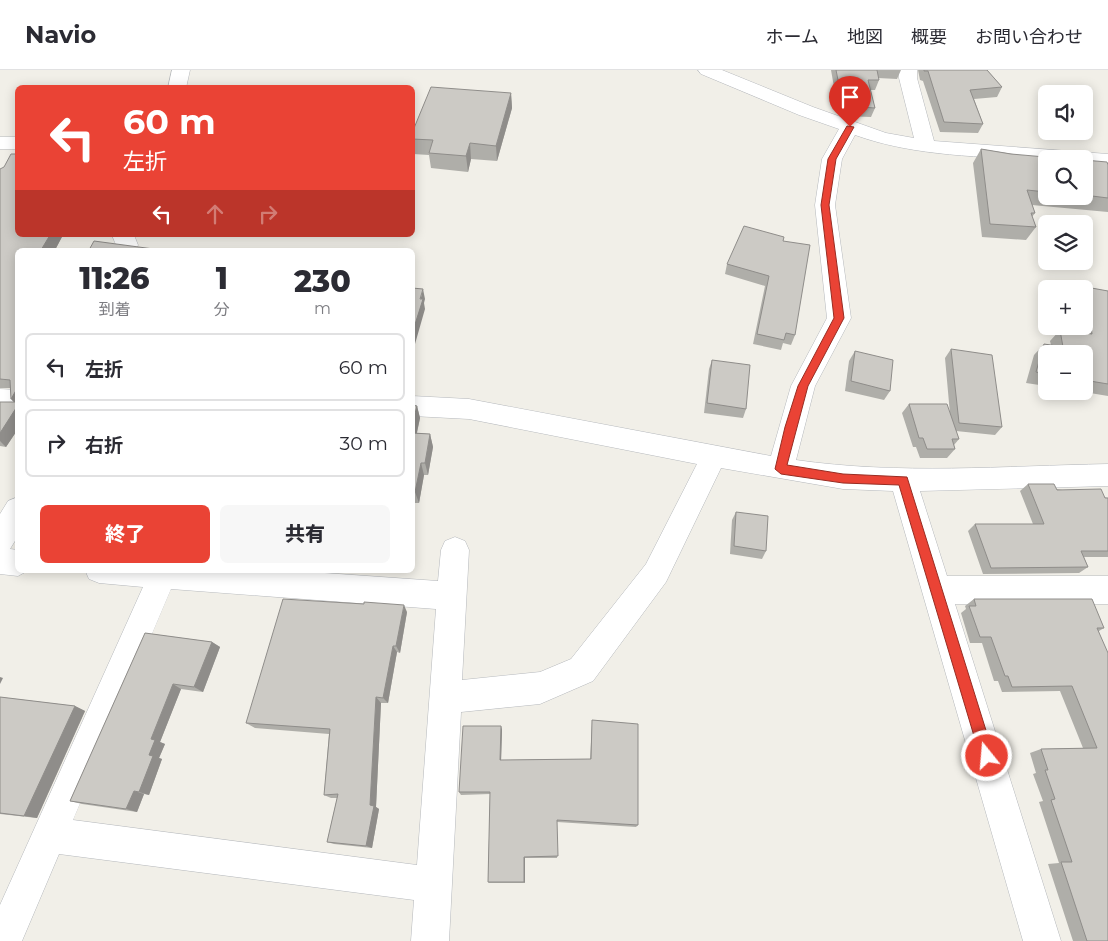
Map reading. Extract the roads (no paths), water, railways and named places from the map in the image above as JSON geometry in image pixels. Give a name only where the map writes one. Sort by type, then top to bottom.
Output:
[{"type":"street","points":[[178,85],[181,70]]},
{"type":"street","points":[[707,70],[882,138],[926,146],[1108,160]]},
{"type":"street","points":[[908,70],[908,78],[926,146]]},
{"type":"street","points":[[781,469],[803,386],[839,318],[825,205],[832,159],[850,127]]},
{"type":"street","points":[[0,143],[15,151]]},
{"type":"street","points":[[0,399],[15,400]]},
{"type":"street","points":[[415,406],[469,409],[781,469],[843,478],[903,480],[1108,475]]},
{"type":"street","points":[[447,698],[540,688],[582,670],[656,573],[714,456]]},
{"type":"street","points":[[903,480],[938,590],[1042,941]]},
{"type":"street","points":[[0,540],[15,514]]},
{"type":"street","points":[[430,941],[455,550]]},
{"type":"street","points":[[0,561],[15,563]]},
{"type":"street","points":[[130,573],[451,596]]},
{"type":"street","points":[[3,941],[162,576]]},
{"type":"street","points":[[938,590],[1108,590]]},
{"type":"street","points":[[50,835],[434,885]]}]
